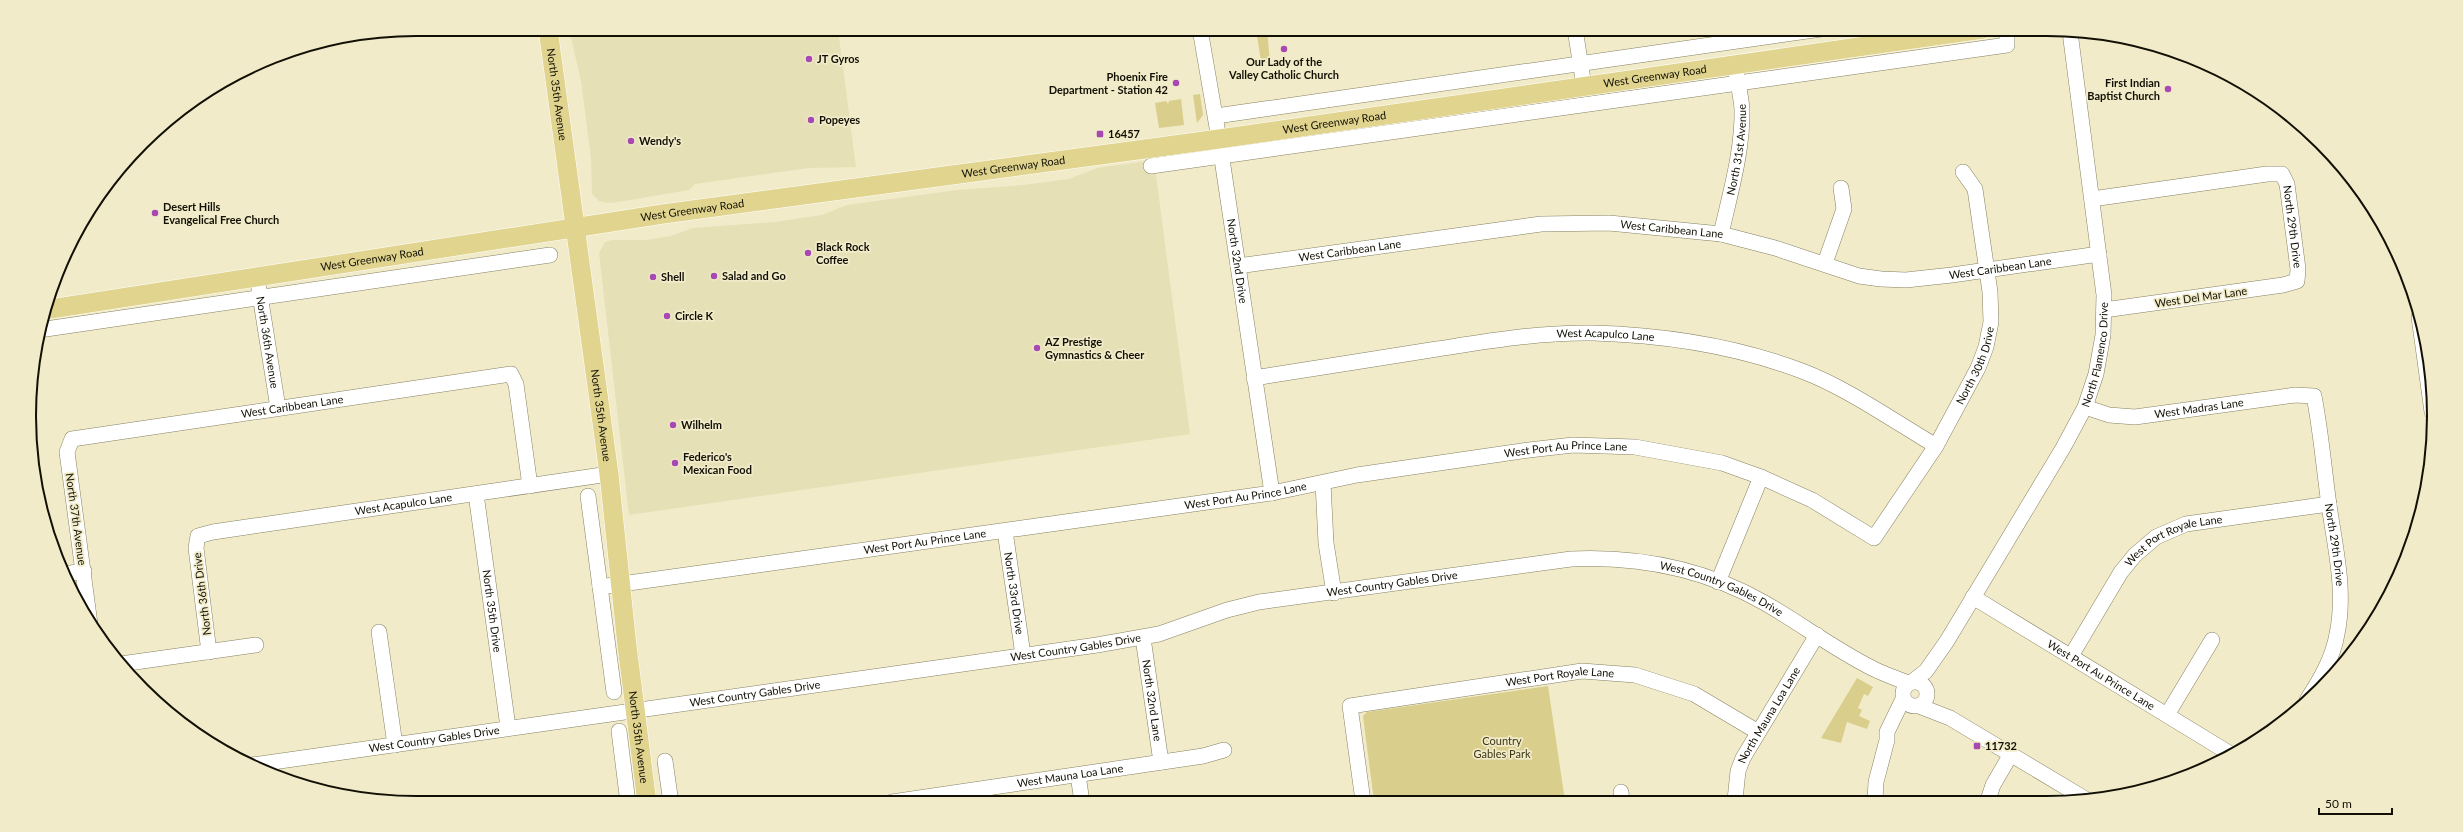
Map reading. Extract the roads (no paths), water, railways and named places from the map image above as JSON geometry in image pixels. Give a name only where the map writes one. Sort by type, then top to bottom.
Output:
[{"type":"main road","name":"North 35th Avenue","points":[[549,36],[609,474],[646,796]]},
{"type":"main road","name":"West Greenway Road","points":[[52,309],[576,227],[828,191],[1219,139],[1584,86],[1736,73],[1919,36]]},
{"type":"street","name":"North 32nd Drive","points":[[1201,36],[1216,116],[1272,493]]},
{"type":"street","points":[[1576,36],[1584,86]]},
{"type":"street","name":"West Greenway Road","points":[[1216,116],[1771,36]]},
{"type":"street","name":"West Greenway Road","points":[[1151,166],[1222,157],[1736,73],[2007,45],[2007,36]]},
{"type":"street","name":"North Flamenco Drive","points":[[1875,796],[1879,767],[1887,740],[1887,732],[1892,720],[1947,641],[2063,448],[2085,407],[2096,374],[2103,335],[2104,310],[2099,254],[2071,37]]},
{"type":"street","name":"North 31st Avenue","points":[[1721,234],[1737,157],[1741,126],[1742,109],[1736,73]]},
{"type":"street","name":"North 30th Drive","points":[[1874,538],[1936,446],[1978,368],[1986,347],[1991,322],[1987,270],[1974,189],[1963,172]]},
{"type":"street","name":"North 29th Drive","points":[[2092,199],[2266,174],[2282,174],[2287,184],[2298,269],[2297,281]]},
{"type":"street","points":[[1825,263],[1844,209],[1841,188]]},
{"type":"street","name":"West Caribbean Lane","points":[[1238,266],[1542,224],[1609,223],[1721,234],[1825,263],[1859,276],[1900,280],[1987,270],[2099,254]]},
{"type":"street","name":"West Greenway Road","points":[[46,329],[550,255]]},
{"type":"street","name":"North 36th Avenue","points":[[257,276],[278,408]]},
{"type":"street","name":"West Del Mar Lane","points":[[2104,310],[2283,285],[2297,281]]},
{"type":"street","name":"West Acapulco Lane","points":[[1254,378],[1541,335],[1592,333],[1652,337],[1695,343],[1754,356],[1804,372],[1858,400],[1936,446]]},
{"type":"street","name":"West Caribbean Lane","points":[[72,439],[511,374],[516,384],[530,486]]},
{"type":"street","name":"West Madras Lane","points":[[2085,407],[2109,415],[2135,417],[2295,395],[2314,396]]},
{"type":"street","name":"North 29th Drive","points":[[2314,396],[2340,585],[2340,617],[2332,651],[2317,684]]},
{"type":"street","name":"North 37th Avenue","points":[[72,439],[67,452],[88,608]]},
{"type":"street","name":"West Port Au Prince Lane","points":[[600,587],[1272,493],[1364,474],[1573,445],[1635,447],[1722,463],[1761,477],[1812,500],[1874,538]]},
{"type":"street","name":"West Acapulco Lane","points":[[198,536],[213,532],[609,474]]},
{"type":"street","points":[[1718,582],[1761,477]]},
{"type":"street","points":[[1323,483],[1326,543],[1334,593]]},
{"type":"street","name":"North 35th Drive","points":[[476,494],[508,727]]},
{"type":"street","name":"North 35th Avenue","points":[[588,496],[614,692]]},
{"type":"street","name":"West Port Royale Lane","points":[[2071,656],[2121,572],[2138,551],[2156,537],[2186,524],[2329,504]]},
{"type":"street","name":"North 33rd Drive","points":[[1005,531],[1023,655]]},
{"type":"street","name":"North 36th Drive","points":[[198,536],[196,548],[209,652]]},
{"type":"street","name":"West Country Gables Drive","points":[[263,763],[508,727],[1143,638],[1174,630],[1240,607],[1570,559],[1602,558],[1646,562],[1682,569],[1718,582],[1762,602],[1872,669],[1910,695],[2078,795]]},
{"type":"street","points":[[70,573],[84,571]]},
{"type":"street","name":"West Port Au Prince Lane","points":[[1973,597],[2226,751]]},
{"type":"street","points":[[379,632],[395,745]]},
{"type":"street","name":"North Mauna Loa Lane","points":[[1735,796],[1738,771],[1743,758],[1817,635]]},
{"type":"street","name":"North 32nd Lane","points":[[1143,638],[1161,762]]},
{"type":"street","points":[[2167,715],[2212,640]]},
{"type":"street","name":"North Flamenco Drive","points":[[1910,695],[1925,701],[1926,691],[1947,641]]},
{"type":"street","points":[[127,663],[256,645]]},
{"type":"street","name":"West Port Royale Lane","points":[[1362,796],[1350,706],[1582,671],[1628,674],[1694,694],[1758,732]]},
{"type":"street","name":"West Country Gables Drive","points":[[1926,691],[1950,718]]},
{"type":"street","name":"North 35th Avenue","points":[[619,731],[627,796]]},
{"type":"street","name":"West Mauna Loa Lane","points":[[933,796],[1203,756],[1224,750]]},
{"type":"street","points":[[1989,796],[1993,785],[2011,754]]},
{"type":"street","name":"North 35th Avenue","points":[[665,761],[669,796]]},
{"type":"street","points":[[1078,775],[1081,796]]},
{"type":"place","name":"Our Lady of the Valley Catholic Church","points":[[1284,49]]},
{"type":"place","name":"JT Gyros","points":[[809,59]]},
{"type":"place","name":"Phoenix Fire Department - Station 42","points":[[1176,83]]},
{"type":"place","name":"First Indian Baptist Church","points":[[2168,89]]},
{"type":"place","name":"Popeyes","points":[[811,120]]},
{"type":"place","name":"16457","points":[[1100,134]]},
{"type":"place","name":"Wendy's","points":[[631,141]]},
{"type":"place","name":"Desert Hills Evangelical Free Church","points":[[155,213]]},
{"type":"place","name":"Black Rock Coffee","points":[[808,253]]},
{"type":"place","name":"Salad and Go","points":[[714,276]]},
{"type":"place","name":"Shell","points":[[653,277]]},
{"type":"place","name":"Circle K","points":[[667,316]]},
{"type":"place","name":"AZ Prestige Gymnastics & Cheer","points":[[1037,348]]},
{"type":"place","name":"Wilhelm","points":[[673,425]]},
{"type":"place","name":"Federico's Mexican Food","points":[[675,463]]},
{"type":"place","name":"11732","points":[[1977,746]]},
{"type":"park label","name":"Country Gables Park","points":[[1502,747]]}]
